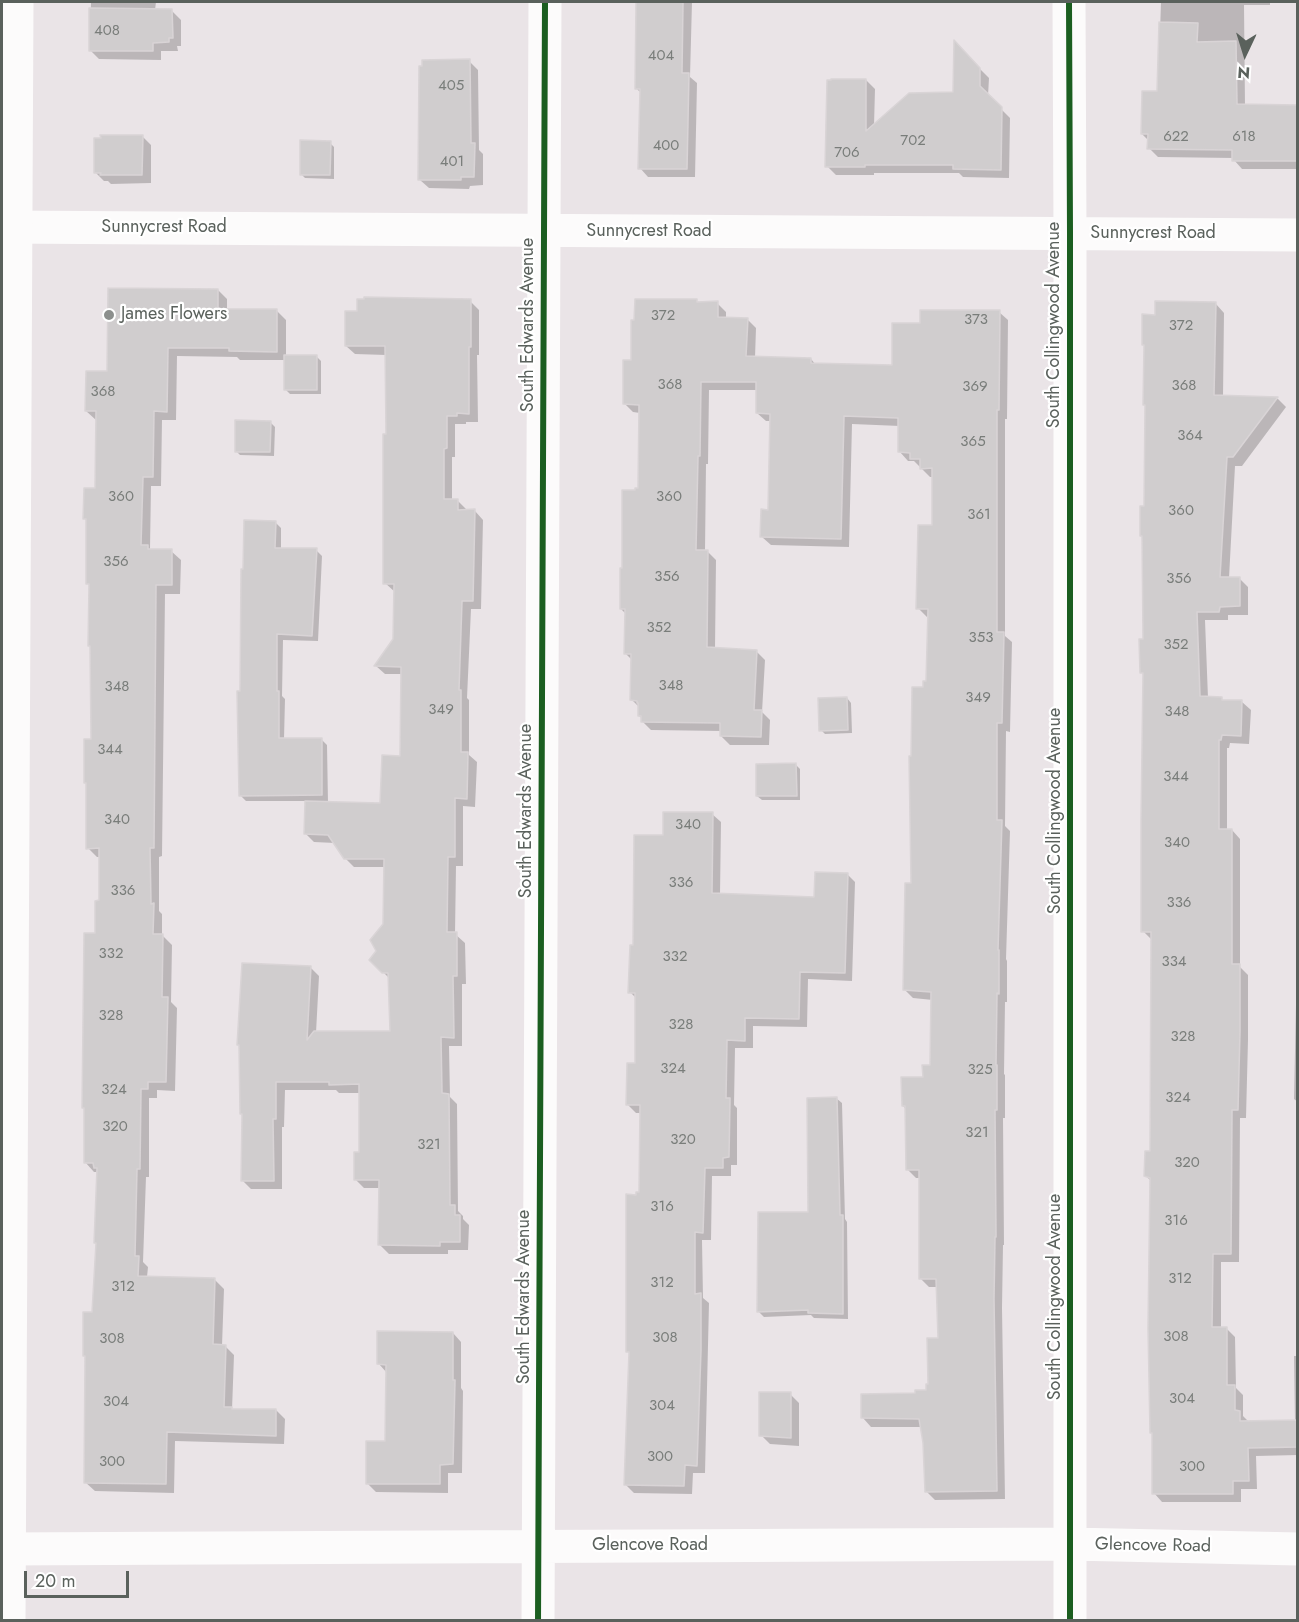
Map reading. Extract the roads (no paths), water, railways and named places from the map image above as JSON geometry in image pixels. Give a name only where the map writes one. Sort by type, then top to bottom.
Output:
[{"type":"street","points":[[9,1620],[5,1549],[9,227],[17,2]]},
{"type":"street","name":"South Edwards Avenue","points":[[538,1620],[545,2]]},
{"type":"street","name":"South Collingwood Avenue","points":[[1069,2],[1071,233],[1070,1620]]},
{"type":"street","name":"Sunnycrest Road","points":[[9,227],[1298,235]]},
{"type":"street","name":"Glencove Road","points":[[5,1549],[1071,1544],[1298,1549]]},
{"type":"place","name":"James Flowers","points":[[109,315]]}]
